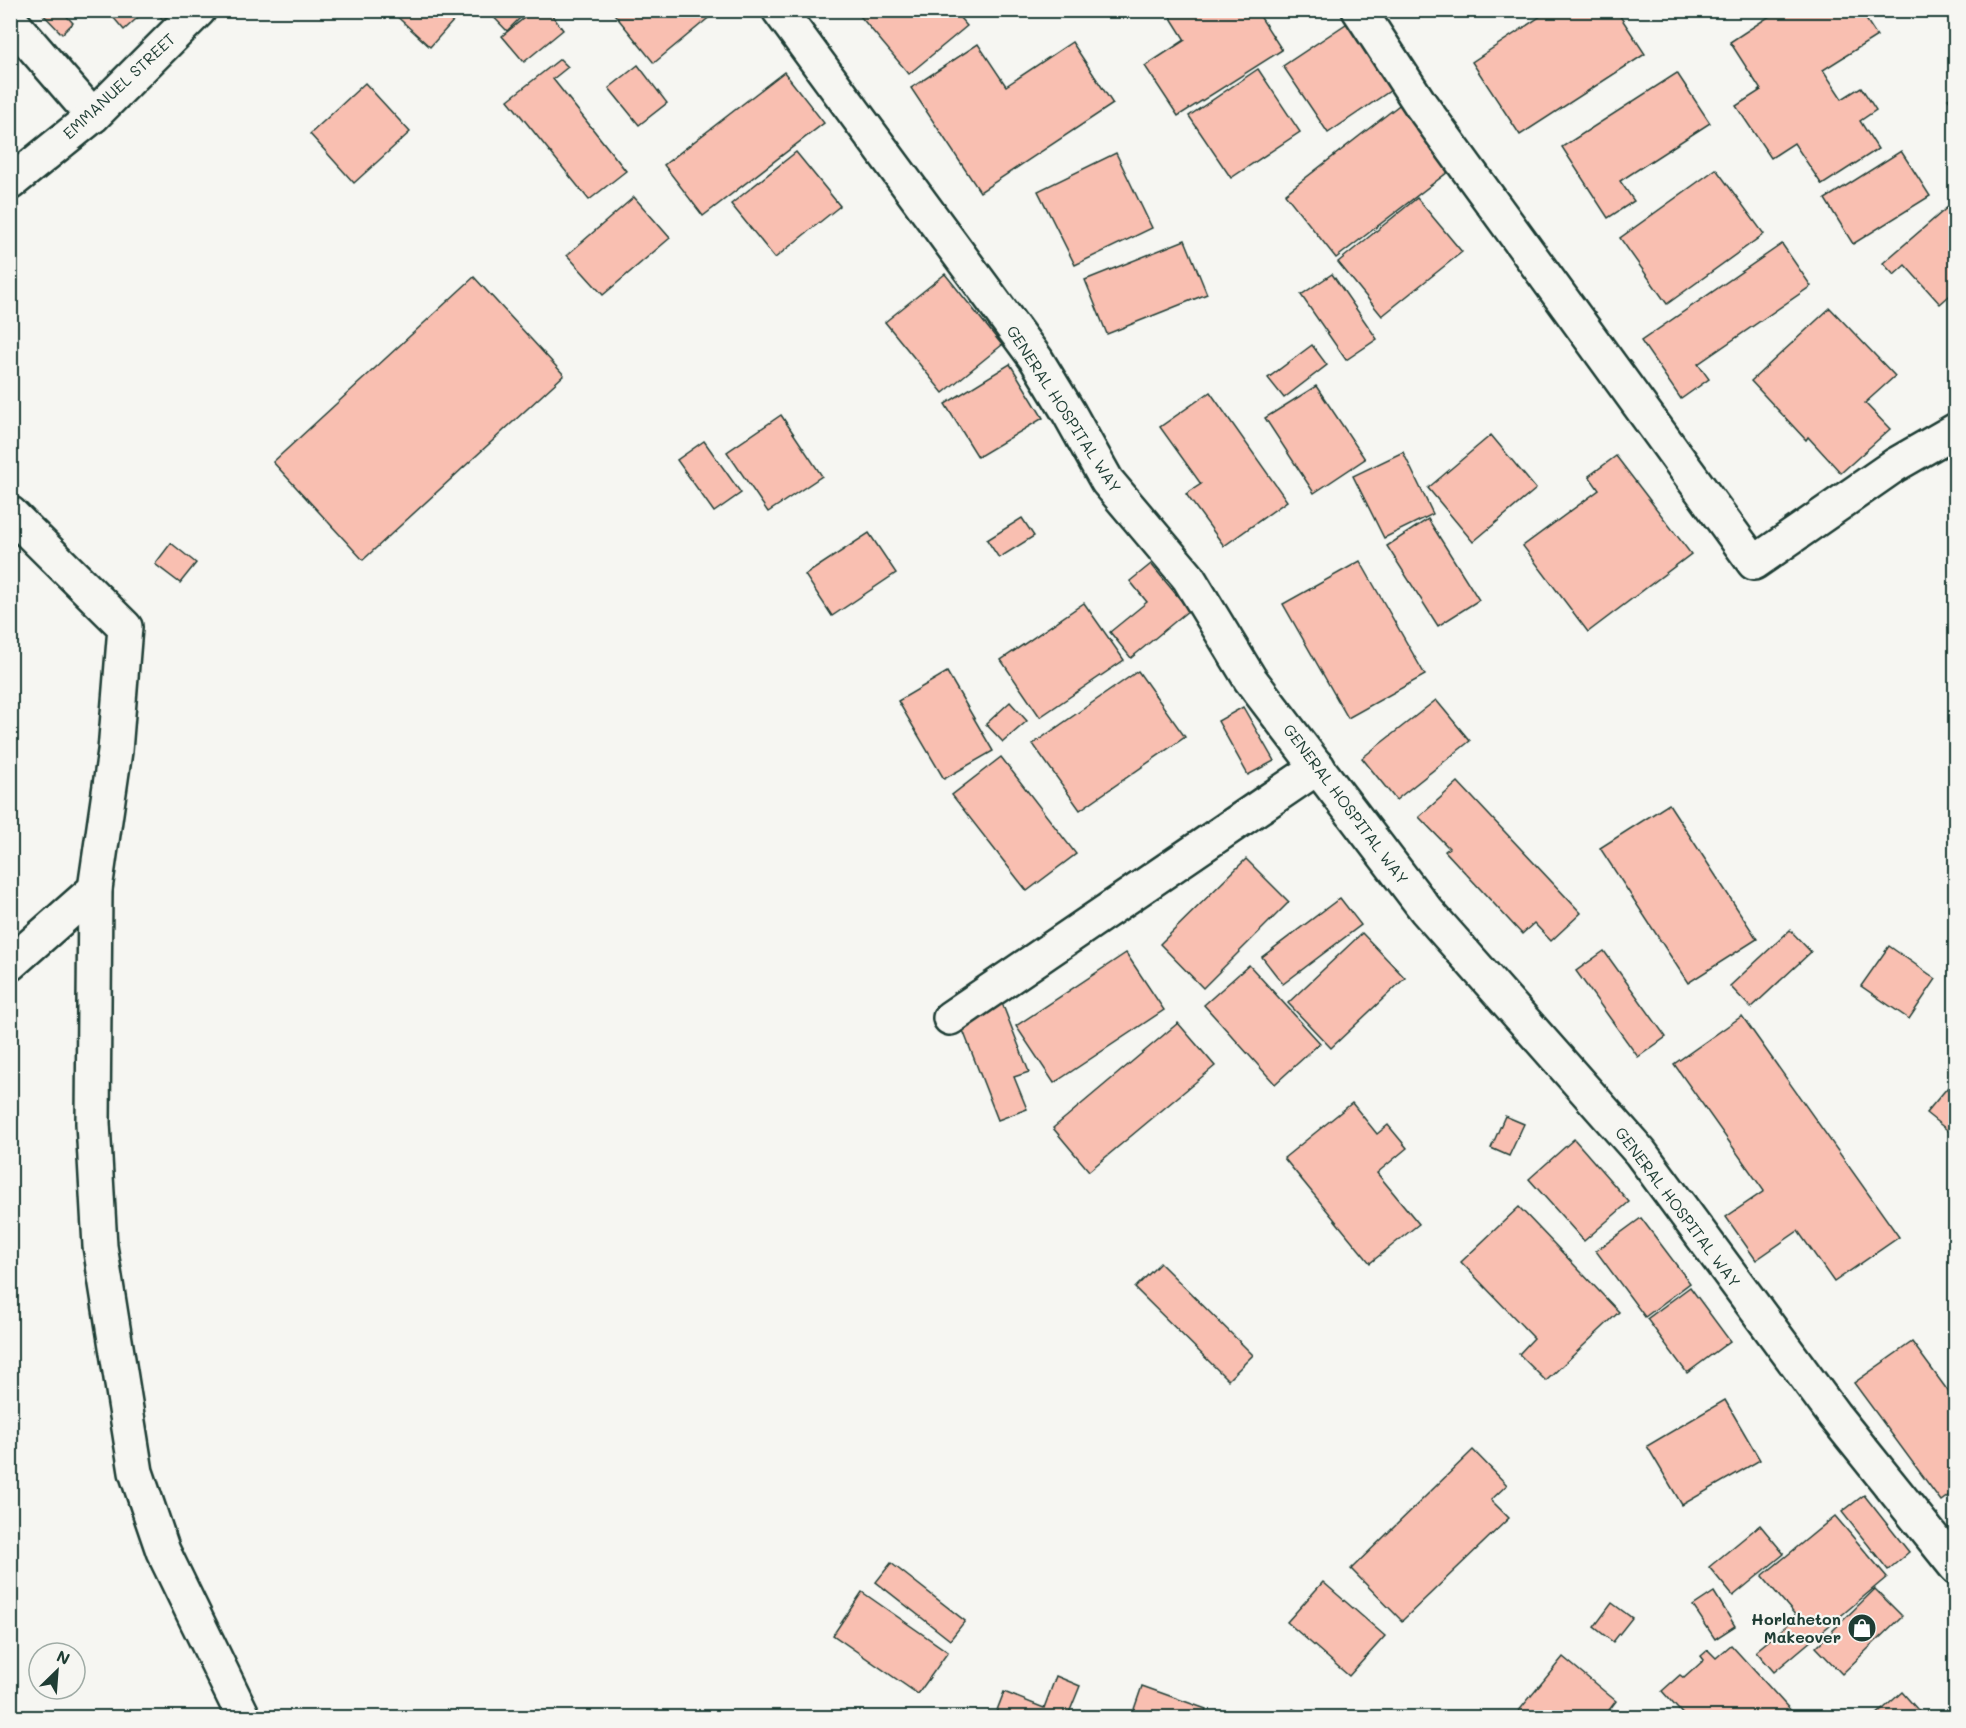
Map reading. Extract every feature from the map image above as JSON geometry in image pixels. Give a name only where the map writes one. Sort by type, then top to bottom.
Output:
[{"type":"street","name":"EMMANUEL STREET","points":[[10,183],[93,116],[198,10]]},
{"type":"street","name":"GENERAL HOSPITAL WAY","points":[[779,10],[1036,359],[1107,481],[1188,577],[1250,679],[1426,910],[1640,1152],[1834,1415],[1956,1567]]},
{"type":"street","points":[[1359,10],[1421,105],[1754,562],[1895,465],[1956,430]]},
{"type":"street","points":[[10,20],[93,116]]},
{"type":"street","points":[[10,513],[125,627],[115,751],[96,889],[93,1123],[100,1246],[136,1472],[163,1551],[243,1718]]},
{"type":"street","points":[[950,1018],[1318,767]]},
{"type":"street","points":[[10,964],[96,889]]},
{"type":"building","points":[[39,10],[61,10],[73,23],[62,34]]},
{"type":"building","points":[[107,10],[146,10],[124,30]]},
{"type":"building","points":[[155,10],[174,10],[163,20]]},
{"type":"building","points":[[390,10],[463,10],[430,47]]},
{"type":"building","points":[[487,10],[528,10],[507,31]]},
{"type":"building","points":[[534,10],[548,10],[563,30],[524,62],[502,36]]},
{"type":"building","points":[[611,10],[718,10],[654,63]]},
{"type":"building","points":[[855,10],[953,10],[967,26],[909,74]]},
{"type":"building","points":[[1166,10],[1256,10],[1282,50],[1178,116],[1145,66],[1185,40]]},
{"type":"building","points":[[1550,10],[1616,10],[1645,54],[1520,135],[1472,62]]},
{"type":"building","points":[[1779,10],[1860,10],[1877,36],[1823,70],[1842,99],[1861,87],[1876,110],[1860,121],[1878,149],[1822,185],[1794,143],[1771,158],[1736,106],[1761,90],[1730,42]]},
{"type":"building","points":[[1355,18],[1400,84],[1328,133],[1283,66]]},
{"type":"building","points":[[1072,42],[1113,104],[980,192],[911,88],[978,44],[1006,86]]},
{"type":"building","points":[[560,59],[568,67],[553,79],[626,171],[589,200],[508,100]]},
{"type":"building","points":[[638,65],[667,103],[639,125],[609,88]]},
{"type":"building","points":[[1258,69],[1300,132],[1231,178],[1189,116]]},
{"type":"building","points":[[784,72],[824,123],[703,216],[664,165]]},
{"type":"building","points":[[1677,73],[1710,123],[1620,181],[1634,201],[1608,218],[1562,147]]},
{"type":"building","points":[[365,83],[410,132],[354,183],[310,134]]},
{"type":"building","points":[[1956,94],[1956,111],[1948,99]]},
{"type":"building","points":[[1407,99],[1457,165],[1336,258],[1285,194]]},
{"type":"building","points":[[1901,151],[1930,196],[1853,244],[1825,199]]},
{"type":"building","points":[[796,152],[840,206],[775,258],[731,204]]},
{"type":"building","points":[[1116,153],[1152,228],[1075,265],[1038,191]]},
{"type":"building","points":[[1716,169],[1764,234],[1667,304],[1620,238]]},
{"type":"building","points":[[634,197],[670,238],[603,295],[567,255]]},
{"type":"building","points":[[1417,198],[1462,252],[1382,316],[1338,262]]},
{"type":"building","points":[[1956,200],[1956,290],[1940,304],[1905,265],[1894,275],[1883,263]]},
{"type":"building","points":[[1185,240],[1207,294],[1107,334],[1085,280]]},
{"type":"building","points":[[1782,244],[1811,286],[1698,364],[1709,379],[1681,399],[1641,341]]},
{"type":"building","points":[[945,274],[1002,345],[943,393],[885,322]]},
{"type":"building","points":[[1332,274],[1377,339],[1346,360],[1301,295]]},
{"type":"building","points":[[474,277],[564,375],[363,560],[273,462]]},
{"type":"building","points":[[1830,308],[1895,376],[1865,403],[1890,429],[1841,473],[1808,437],[1806,440],[1751,381]]},
{"type":"building","points":[[1312,345],[1327,365],[1284,398],[1268,378]]},
{"type":"building","points":[[1010,364],[1043,418],[978,457],[945,404]]},
{"type":"building","points":[[1316,386],[1365,459],[1314,493],[1265,418]]},
{"type":"building","points":[[1210,392],[1287,501],[1224,546],[1186,494],[1201,484],[1160,427]]},
{"type":"building","points":[[781,415],[822,476],[768,512],[727,452]]},
{"type":"building","points":[[1491,435],[1536,489],[1473,542],[1428,488]]},
{"type":"building","points":[[704,441],[741,493],[714,512],[677,460]]},
{"type":"building","points":[[1403,452],[1433,514],[1384,538],[1353,476]]},
{"type":"building","points":[[1616,456],[1691,554],[1588,632],[1523,546],[1599,490],[1589,476]]},
{"type":"building","points":[[1022,518],[1034,536],[999,558],[987,540]]},
{"type":"building","points":[[1428,519],[1479,600],[1438,626],[1387,546]]},
{"type":"building","points":[[869,533],[896,573],[832,616],[805,575]]},
{"type":"building","points":[[171,543],[196,563],[180,583],[155,564]]},
{"type":"building","points":[[1360,561],[1425,675],[1348,718],[1283,604]]},
{"type":"building","points":[[1151,564],[1189,610],[1131,658],[1110,632],[1147,602],[1130,581]]},
{"type":"building","points":[[1084,603],[1124,660],[1040,717],[1001,660]]},
{"type":"building","points":[[1138,671],[1185,737],[1080,810],[1033,744]]},
{"type":"building","points":[[947,672],[993,751],[944,779],[898,701]]},
{"type":"building","points":[[1436,700],[1470,741],[1396,800],[1362,758]]},
{"type":"building","points":[[1010,702],[1027,721],[1003,742],[986,724]]},
{"type":"building","points":[[1243,707],[1274,761],[1248,775],[1218,721]]},
{"type":"building","points":[[1001,757],[1076,854],[1027,891],[952,795]]},
{"type":"building","points":[[1458,782],[1581,913],[1551,941],[1534,923],[1522,934],[1445,851],[1449,848],[1419,817]]},
{"type":"building","points":[[1669,804],[1757,939],[1688,983],[1600,848]]},
{"type":"building","points":[[1246,859],[1289,902],[1203,988],[1160,944]]},
{"type":"building","points":[[1340,898],[1361,925],[1283,984],[1262,957]]},
{"type":"building","points":[[1790,930],[1811,952],[1751,1008],[1730,986]]},
{"type":"building","points":[[1362,933],[1405,978],[1331,1048],[1288,1003]]},
{"type":"building","points":[[1889,946],[1936,979],[1909,1019],[1861,986]]},
{"type":"building","points":[[1604,951],[1666,1037],[1638,1057],[1576,971]]},
{"type":"building","points":[[1126,953],[1164,1010],[1054,1083],[1016,1026]]},
{"type":"building","points":[[1249,965],[1320,1043],[1275,1084],[1204,1005]]},
{"type":"building","points":[[1002,1003],[1029,1072],[1014,1077],[1027,1109],[998,1120],[959,1020]]},
{"type":"building","points":[[1742,1016],[1899,1237],[1834,1282],[1798,1231],[1756,1260],[1726,1217],[1764,1191],[1674,1064]]},
{"type":"building","points":[[1178,1023],[1215,1066],[1089,1171],[1053,1128]]},
{"type":"building","points":[[1948,1087],[1956,1093],[1956,1137],[1926,1113]]},
{"type":"building","points":[[1352,1103],[1377,1134],[1388,1125],[1407,1148],[1377,1173],[1419,1224],[1370,1263],[1284,1158]]},
{"type":"building","points":[[1505,1116],[1524,1124],[1509,1156],[1491,1148]]},
{"type":"building","points":[[1574,1139],[1629,1202],[1584,1241],[1529,1179]]},
{"type":"building","points":[[1519,1207],[1619,1312],[1546,1381],[1519,1354],[1534,1338],[1461,1262]]},
{"type":"building","points":[[1641,1218],[1690,1283],[1645,1317],[1596,1251]]},
{"type":"building","points":[[1160,1263],[1253,1355],[1228,1380],[1135,1288]]},
{"type":"building","points":[[1690,1287],[1730,1341],[1687,1373],[1647,1319]]},
{"type":"building","points":[[1912,1342],[1956,1402],[1956,1490],[1941,1501],[1854,1383]]},
{"type":"building","points":[[1725,1400],[1760,1460],[1682,1505],[1647,1446]]},
{"type":"building","points":[[1473,1450],[1507,1485],[1491,1500],[1509,1518],[1402,1621],[1351,1569]]},
{"type":"building","points":[[1864,1495],[1909,1552],[1888,1570],[1842,1512]]},
{"type":"building","points":[[1835,1516],[1887,1577],[1774,1672],[1756,1651],[1797,1617],[1762,1576]]},
{"type":"building","points":[[1760,1525],[1784,1554],[1733,1596],[1709,1567]]},
{"type":"building","points":[[891,1563],[965,1621],[950,1640],[876,1582]]},
{"type":"building","points":[[1323,1582],[1385,1636],[1349,1676],[1287,1622]]},
{"type":"building","points":[[1875,1589],[1902,1616],[1842,1674],[1816,1647]]},
{"type":"building","points":[[862,1592],[948,1652],[918,1694],[833,1635]]},
{"type":"building","points":[[1714,1592],[1735,1626],[1715,1639],[1693,1606]]},
{"type":"building","points":[[1612,1603],[1632,1618],[1613,1642],[1594,1627]]},
{"type":"building","points":[[1731,1645],[1793,1713],[1788,1718],[1686,1718],[1662,1691],[1680,1675],[1684,1678],[1704,1660],[1701,1656],[1708,1650],[1716,1658]]},
{"type":"building","points":[[1563,1657],[1616,1701],[1603,1718],[1513,1718]]},
{"type":"building","points":[[1056,1676],[1080,1686],[1067,1718],[994,1718],[1004,1692],[1044,1708]]},
{"type":"building","points":[[1142,1686],[1206,1709],[1203,1718],[1131,1718]]},
{"type":"building","points":[[1902,1692],[1925,1718],[1873,1718]]},
{"type":"building","points":[[1293,1709],[1308,1716],[1307,1718],[1289,1718]]},
{"type":"place","name":"Horlaheton Makeover","points":[[1862,1628]]}]
